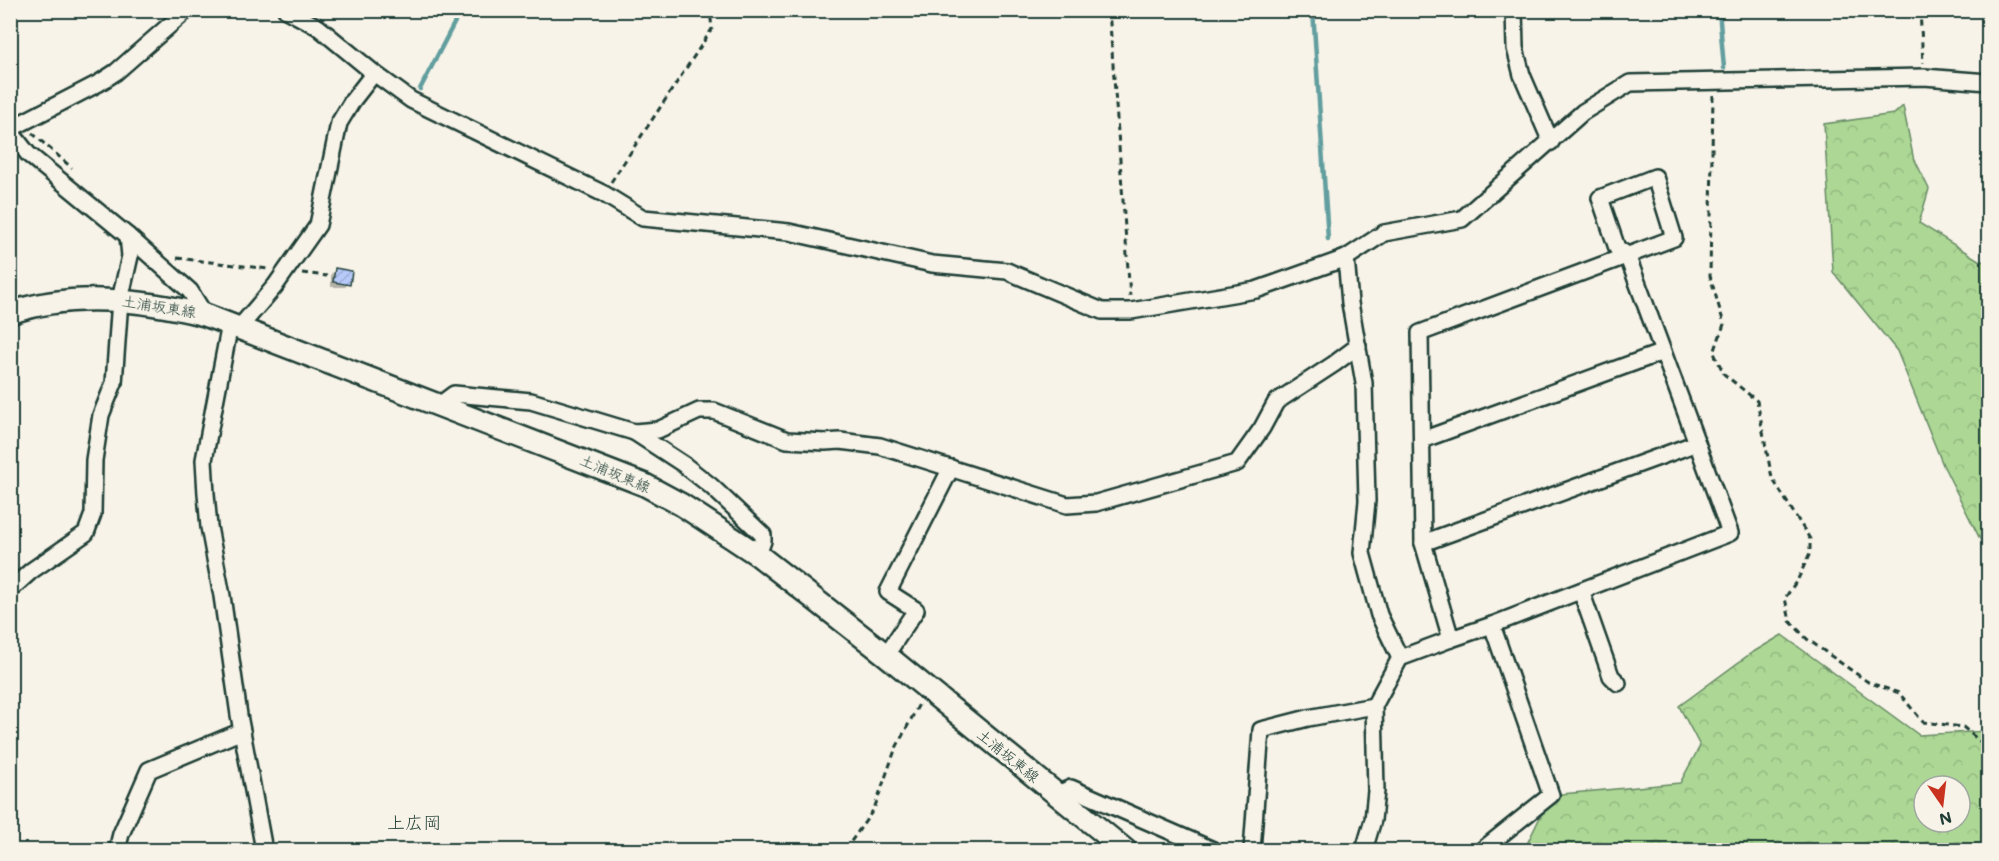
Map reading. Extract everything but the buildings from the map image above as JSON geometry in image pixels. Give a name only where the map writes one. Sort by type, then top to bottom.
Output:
[{"type":"main road","name":"土浦坂東線","points":[[10,313],[54,303],[120,300],[166,306],[205,315],[645,485],[758,555],[886,655],[1125,850]]},
{"type":"street","points":[[187,10],[116,72],[13,128],[28,154],[128,236],[190,291],[205,315]]},
{"type":"street","points":[[286,10],[318,27],[411,100],[604,194],[643,218],[789,232],[932,264],[1007,272],[1102,311],[1131,311],[1256,290],[1346,258],[1384,233],[1462,219],[1583,112],[1630,83],[1924,77],[1989,82]]},
{"type":"street","points":[[1514,10],[1515,48],[1522,75],[1551,142]]},
{"type":"street","points":[[264,850],[209,527],[204,460],[235,326],[285,272],[318,225],[339,123],[374,73]]},
{"type":"street","points":[[1364,850],[1373,820],[1376,791],[1374,706],[1400,657],[1492,625],[1730,533],[1627,255],[1617,248],[1600,198],[1655,177],[1674,238],[1627,255],[1420,333],[1423,543],[1451,639]]},
{"type":"street","points":[[10,590],[31,570],[86,533],[93,514],[94,460],[101,415],[114,383],[120,300],[130,256],[128,236]]},
{"type":"street","points":[[1346,258],[1364,383],[1367,501],[1362,553],[1379,615],[1400,657]]},
{"type":"street","points":[[633,432],[658,430],[686,416],[706,410],[714,411],[787,440],[861,442],[1078,506],[1096,503],[1237,463],[1262,428],[1276,402],[1335,364],[1358,346]]},
{"type":"street","points":[[1422,440],[1663,352]]},
{"type":"street","points":[[438,406],[454,394],[531,401],[633,432],[683,464],[711,486],[763,535],[764,541],[758,555]]},
{"type":"street","points":[[1423,543],[1697,443]]},
{"type":"street","points":[[886,655],[916,610],[888,592],[951,468]]},
{"type":"street","points":[[1581,591],[1611,676],[1618,683]]},
{"type":"street","points":[[1482,850],[1551,795],[1492,625]]},
{"type":"street","points":[[1252,850],[1261,730],[1308,718],[1374,706]]},
{"type":"street","points":[[117,850],[121,834],[149,770],[242,731]]},
{"type":"street","points":[[1055,795],[1071,788],[1213,850]]},
{"type":"path","points":[[604,194],[712,29],[710,10]]},
{"type":"path","points":[[1109,10],[1131,311]]},
{"type":"path","points":[[1920,10],[1924,77]]},
{"type":"path","points":[[1713,81],[1710,276],[1724,324],[1714,352],[1724,374],[1757,400],[1772,477],[1810,539],[1810,553],[1798,579],[1785,598],[1790,621],[1807,639],[1868,682],[1899,693],[1923,722],[1963,727],[1989,748]]},
{"type":"path","points":[[13,128],[32,132],[73,169]]},
{"type":"path","points":[[150,255],[327,276]]},
{"type":"path","points":[[845,850],[874,809],[895,750],[927,689]]},
{"type":"green space","points":[[1903,106],[1913,156],[1929,189],[1919,223],[1980,261],[1988,262],[1988,555],[1943,465],[1897,351],[1833,272],[1824,124],[1894,114]]},
{"type":"green space","points":[[1782,635],[1919,735],[1988,731],[1988,850],[1524,850],[1551,795],[1680,783],[1700,746],[1679,706],[1750,654]]},
{"type":"waterway","points":[[420,89],[461,10]]},
{"type":"waterway","points":[[1313,10],[1328,239]]},
{"type":"waterway","points":[[1719,10],[1724,68]]},
{"type":"district","name":"上広岡","points":[[414,823]]}]
